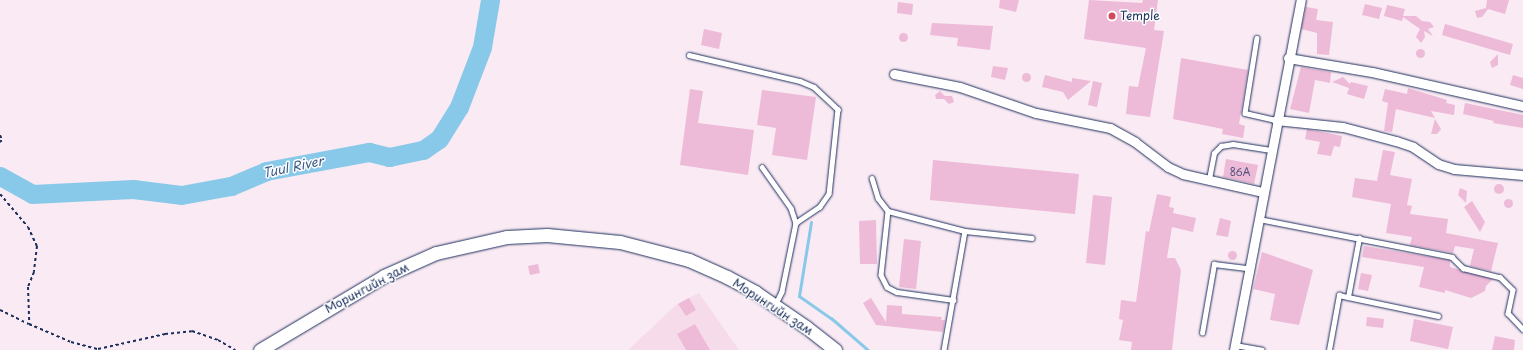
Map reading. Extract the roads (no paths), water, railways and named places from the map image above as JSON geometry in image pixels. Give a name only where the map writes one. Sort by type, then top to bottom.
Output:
[{"type":"main road","name":"Морингийн зам","points":[[260,350],[384,276],[436,253],[507,237],[548,235],[584,237],[653,249],[727,277],[775,305],[835,350]]},
{"type":"street","points":[[1235,347],[1248,268],[1300,0]]},
{"type":"street","points":[[1288,58],[1372,72],[1523,106]]},
{"type":"street","points":[[894,74],[960,87],[1036,112],[1110,128],[1135,142],[1168,167],[1263,192]]},
{"type":"street","points":[[1276,120],[1343,127],[1396,141],[1413,147],[1438,164],[1454,169],[1523,175]]},
{"type":"lane","points":[[1257,38],[1245,113],[1276,120]]},
{"type":"lane","points":[[689,55],[800,81],[814,87],[838,109],[829,194],[820,207],[796,223]]},
{"type":"lane","points":[[1209,179],[1214,153],[1221,146],[1232,144],[1271,150]]},
{"type":"lane","points":[[762,167],[791,208],[796,223],[782,292],[775,305]]},
{"type":"lane","points":[[872,178],[878,198],[888,211],[965,231],[1032,238]]},
{"type":"lane","points":[[888,211],[881,275],[887,287],[897,292],[953,300]]},
{"type":"lane","points":[[1258,219],[1452,257],[1463,268],[1500,277],[1513,290],[1508,313],[1523,329]]},
{"type":"lane","points":[[944,350],[965,231]]},
{"type":"lane","points":[[1348,297],[1359,238]]},
{"type":"lane","points":[[1202,333],[1214,264],[1248,268]]},
{"type":"lane","points":[[1329,350],[1339,295],[1438,316]]},
{"type":"lane","points":[[1235,347],[1262,350]]},
{"type":"waterway","name":"Tuul River","points":[[0,176],[32,194],[133,189],[181,195],[231,186],[266,171],[369,152],[389,157],[423,150],[439,139],[459,107],[482,47],[490,0]]},
{"type":"waterway","points":[[811,222],[799,296],[831,318],[868,350]]},
{"type":"place","name":"Temple","points":[[1112,16]]}]
